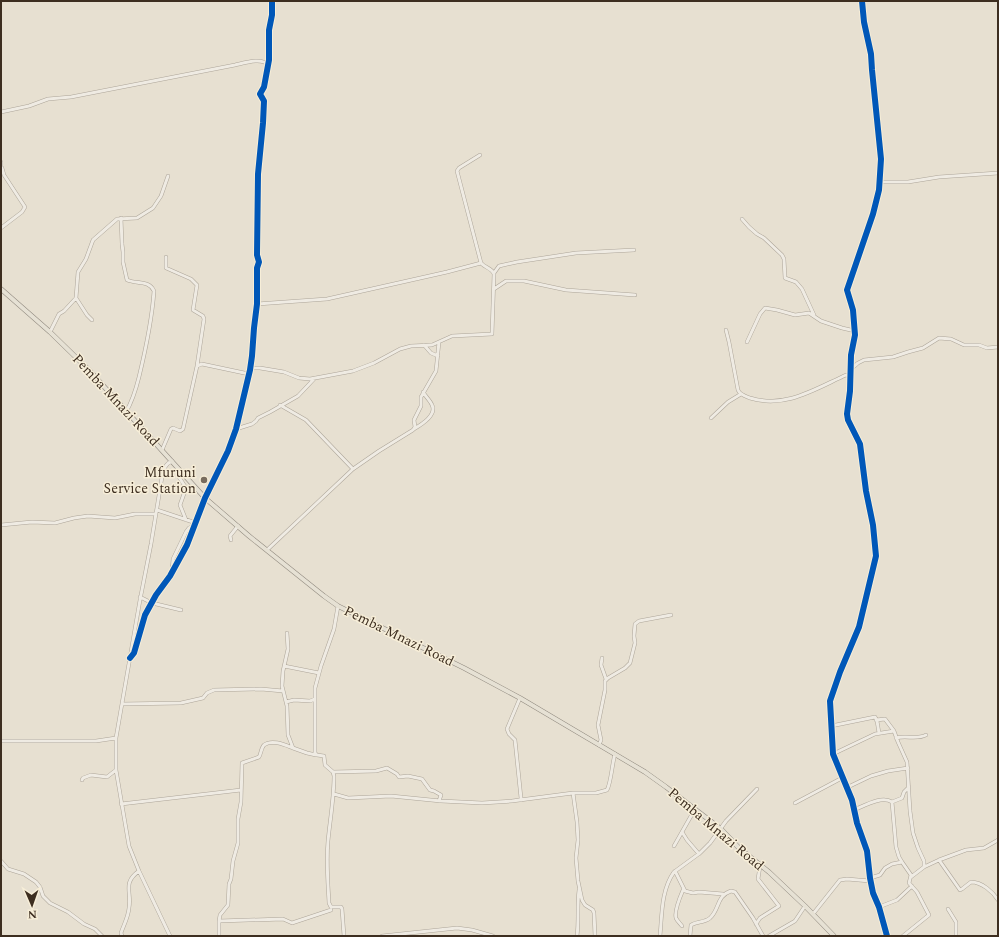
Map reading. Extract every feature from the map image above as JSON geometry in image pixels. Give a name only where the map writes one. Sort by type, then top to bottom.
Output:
[{"type":"main road","name":"Pemba Mnazi Road","points":[[1,289],[50,332],[89,370],[205,498],[324,596],[338,606],[464,668],[520,698],[615,754],[666,787],[721,829],[739,848],[805,906],[834,936]]},
{"type":"street","points":[[130,658],[134,653],[144,618],[172,573],[187,545],[205,498],[228,451],[236,429],[250,372],[257,304],[257,268],[259,263],[256,250],[258,182],[264,114],[264,101],[260,94],[264,87],[268,65],[272,1]]},
{"type":"street","points":[[862,1],[864,22],[871,54],[881,159],[880,182],[872,221],[847,290],[853,310],[854,331],[847,414],[849,422],[860,444],[866,491],[873,525],[876,556],[860,627],[830,698],[833,754],[852,800],[867,851],[870,880],[874,897],[879,907],[887,936]]},
{"type":"street","points":[[1,112],[29,106],[48,99],[71,97],[235,65],[261,61],[266,62],[268,65]]},
{"type":"street","points":[[480,155],[459,168],[457,171],[481,262],[494,273]]},
{"type":"street","points":[[1,162],[1,169],[25,206],[22,212],[1,228]]},
{"type":"street","points":[[880,182],[908,182],[939,177],[998,173]]},
{"type":"street","points":[[92,320],[76,298],[78,272],[86,259],[93,240],[114,220],[121,218],[138,218],[153,208],[161,196],[168,176]]},
{"type":"street","points":[[121,218],[123,266],[127,280],[150,285],[154,290],[152,315],[143,360],[134,395],[126,412]]},
{"type":"street","points":[[742,219],[782,255],[784,259],[785,278],[796,282],[802,289],[814,315],[818,319],[854,331]]},
{"type":"street","points":[[250,372],[254,368],[260,368],[284,372],[305,379],[315,378],[353,371],[374,363],[400,349],[411,346],[432,345],[452,336],[492,334],[494,273],[499,266],[576,253],[634,250]]},
{"type":"street","points":[[162,450],[171,429],[173,428],[180,431],[183,429],[197,366],[204,319],[200,314],[193,310],[197,285],[190,279],[166,268],[166,257]]},
{"type":"street","points":[[257,304],[327,299],[447,272],[481,262]]},
{"type":"street","points":[[494,289],[506,281],[524,281],[562,290],[635,295]]},
{"type":"street","points":[[50,332],[60,314],[76,298]]},
{"type":"street","points":[[747,342],[760,314],[764,309],[773,309],[795,315],[806,313],[814,315]]},
{"type":"street","points":[[726,330],[738,390],[741,394],[755,399],[768,401],[790,399],[846,375],[850,376]]},
{"type":"street","points":[[850,369],[864,360],[894,357],[923,348],[939,338],[951,339],[964,345],[978,345],[987,348],[998,346]]},
{"type":"street","points":[[414,429],[414,420],[421,406],[420,399],[436,371],[439,342]]},
{"type":"street","points":[[424,345],[431,353],[438,356]]},
{"type":"street","points":[[197,366],[202,364],[250,372]]},
{"type":"street","points":[[236,429],[252,424],[258,418],[298,396],[315,378]]},
{"type":"street","points":[[267,550],[353,469],[414,429],[428,418],[432,412],[432,405],[423,392]]},
{"type":"street","points":[[711,418],[728,402],[741,394]]},
{"type":"street","points":[[280,405],[306,420],[353,469]]},
{"type":"street","points":[[170,936],[139,871],[129,846],[116,770],[116,738],[164,469],[168,463],[172,461]]},
{"type":"street","points":[[182,471],[179,477],[186,488],[180,505],[186,520]]},
{"type":"street","points":[[1,525],[32,522],[55,523],[88,516],[114,518],[156,512],[196,524]]},
{"type":"street","points":[[172,573],[173,557],[177,552],[187,530],[196,524]]},
{"type":"street","points":[[231,540],[230,536],[238,526]]},
{"type":"street","points":[[140,598],[152,603],[181,610]]},
{"type":"street","points":[[318,755],[315,753],[315,688],[334,629],[338,606]]},
{"type":"street","points":[[606,679],[625,668],[630,663],[635,643],[635,623],[671,615]]},
{"type":"street","points":[[287,633],[288,649],[282,679],[286,702],[288,735],[293,748]]},
{"type":"street","points":[[599,745],[601,740],[598,727],[606,679],[601,665],[602,658]]},
{"type":"street","points":[[284,666],[319,673]]},
{"type":"street","points":[[122,704],[181,703],[203,698],[207,693],[214,690],[261,689],[283,691]]},
{"type":"street","points":[[520,698],[507,729],[509,734],[515,740],[520,798],[522,800]]},
{"type":"street","points":[[286,702],[294,700],[310,701],[315,699]]},
{"type":"street","points":[[831,726],[873,717],[876,718],[879,733]]},
{"type":"street","points":[[876,720],[885,719],[894,731],[907,761],[913,833],[924,861],[924,867]]},
{"type":"street","points":[[833,754],[879,733],[894,731]]},
{"type":"street","points":[[896,738],[901,736],[921,738],[926,735]]},
{"type":"street","points":[[1,741],[96,742],[116,738]]},
{"type":"street","points":[[219,936],[218,921],[228,905],[229,884],[239,835],[238,823],[241,790],[241,767],[244,761],[259,757],[263,746],[270,743],[282,744],[307,753],[324,756],[326,767],[333,772],[376,771],[387,768],[399,777],[408,776],[423,780],[430,790],[440,795],[440,801]]},
{"type":"street","points":[[334,794],[348,798],[391,796],[440,801],[482,803],[522,800],[571,792],[596,793],[607,790],[615,754]]},
{"type":"street","points":[[846,788],[871,776],[888,771],[908,768]]},
{"type":"street","points":[[82,780],[90,775],[107,777],[116,770]]},
{"type":"street","points":[[333,772],[334,794],[328,840],[329,903],[331,907],[341,907],[342,909],[344,936]]},
{"type":"street","points":[[795,803],[842,778]]},
{"type":"street","points":[[854,810],[876,802],[888,800],[892,802],[902,798],[904,792],[909,788]]},
{"type":"street","points":[[660,936],[665,894],[671,876],[699,854],[710,843],[733,814],[758,789]]},
{"type":"street","points":[[121,804],[241,790]]},
{"type":"street","points":[[574,793],[578,840],[576,848],[576,865],[579,888],[582,900],[593,910],[596,936]]},
{"type":"street","points":[[892,802],[896,848],[902,862],[911,872],[909,883],[917,892],[929,915],[903,936]]},
{"type":"street","points":[[674,846],[695,809]]},
{"type":"street","points":[[682,832],[699,854]]},
{"type":"street","points":[[911,877],[924,867],[939,860],[966,850],[984,848],[998,840]]},
{"type":"street","points":[[939,860],[960,890],[971,882],[976,882],[991,891],[998,900]]},
{"type":"street","points":[[1,861],[8,869],[24,874],[36,882],[50,903],[68,912],[84,924],[95,929],[102,936]]},
{"type":"street","points":[[813,914],[840,880],[870,880],[880,875],[885,868],[892,864],[902,862]]},
{"type":"street","points":[[756,924],[760,918],[779,906],[758,879],[760,866]]},
{"type":"street","points":[[122,936],[121,933],[127,919],[129,909],[129,882],[139,871]]},
{"type":"street","points":[[675,872],[683,890],[678,902],[676,917],[676,920],[682,926]]},
{"type":"street","points":[[879,907],[897,900],[912,886]]},
{"type":"street","points":[[577,936],[579,888]]},
{"type":"street","points":[[683,890],[693,893],[723,894],[731,891],[735,892],[763,936]]},
{"type":"street","points":[[690,936],[692,925],[697,922],[705,922],[714,914],[723,894]]},
{"type":"street","points":[[769,936],[795,921],[805,906]]},
{"type":"street","points":[[948,909],[956,922],[956,936]]},
{"type":"street","points":[[218,921],[283,919],[292,923],[331,910]]},
{"type":"street","points":[[382,936],[457,928],[472,930],[493,936]]},
{"type":"cycle path","points":[[130,658],[134,653],[145,615],[156,595],[170,576],[187,545],[205,498],[228,451],[236,429],[250,370],[257,304],[257,268],[259,262],[257,255],[258,174],[264,101],[260,94],[264,87],[269,60],[269,30],[272,15],[272,1]]},
{"type":"cycle path","points":[[862,1],[864,22],[871,54],[881,159],[879,190],[873,214],[847,290],[853,310],[855,335],[851,355],[850,391],[847,414],[848,420],[860,444],[866,491],[873,525],[876,556],[859,627],[840,672],[830,701],[833,754],[852,800],[857,823],[867,851],[873,893],[879,907],[887,936]]},
{"type":"place","name":"Mfuruni Service Station","points":[[204,480]]}]
